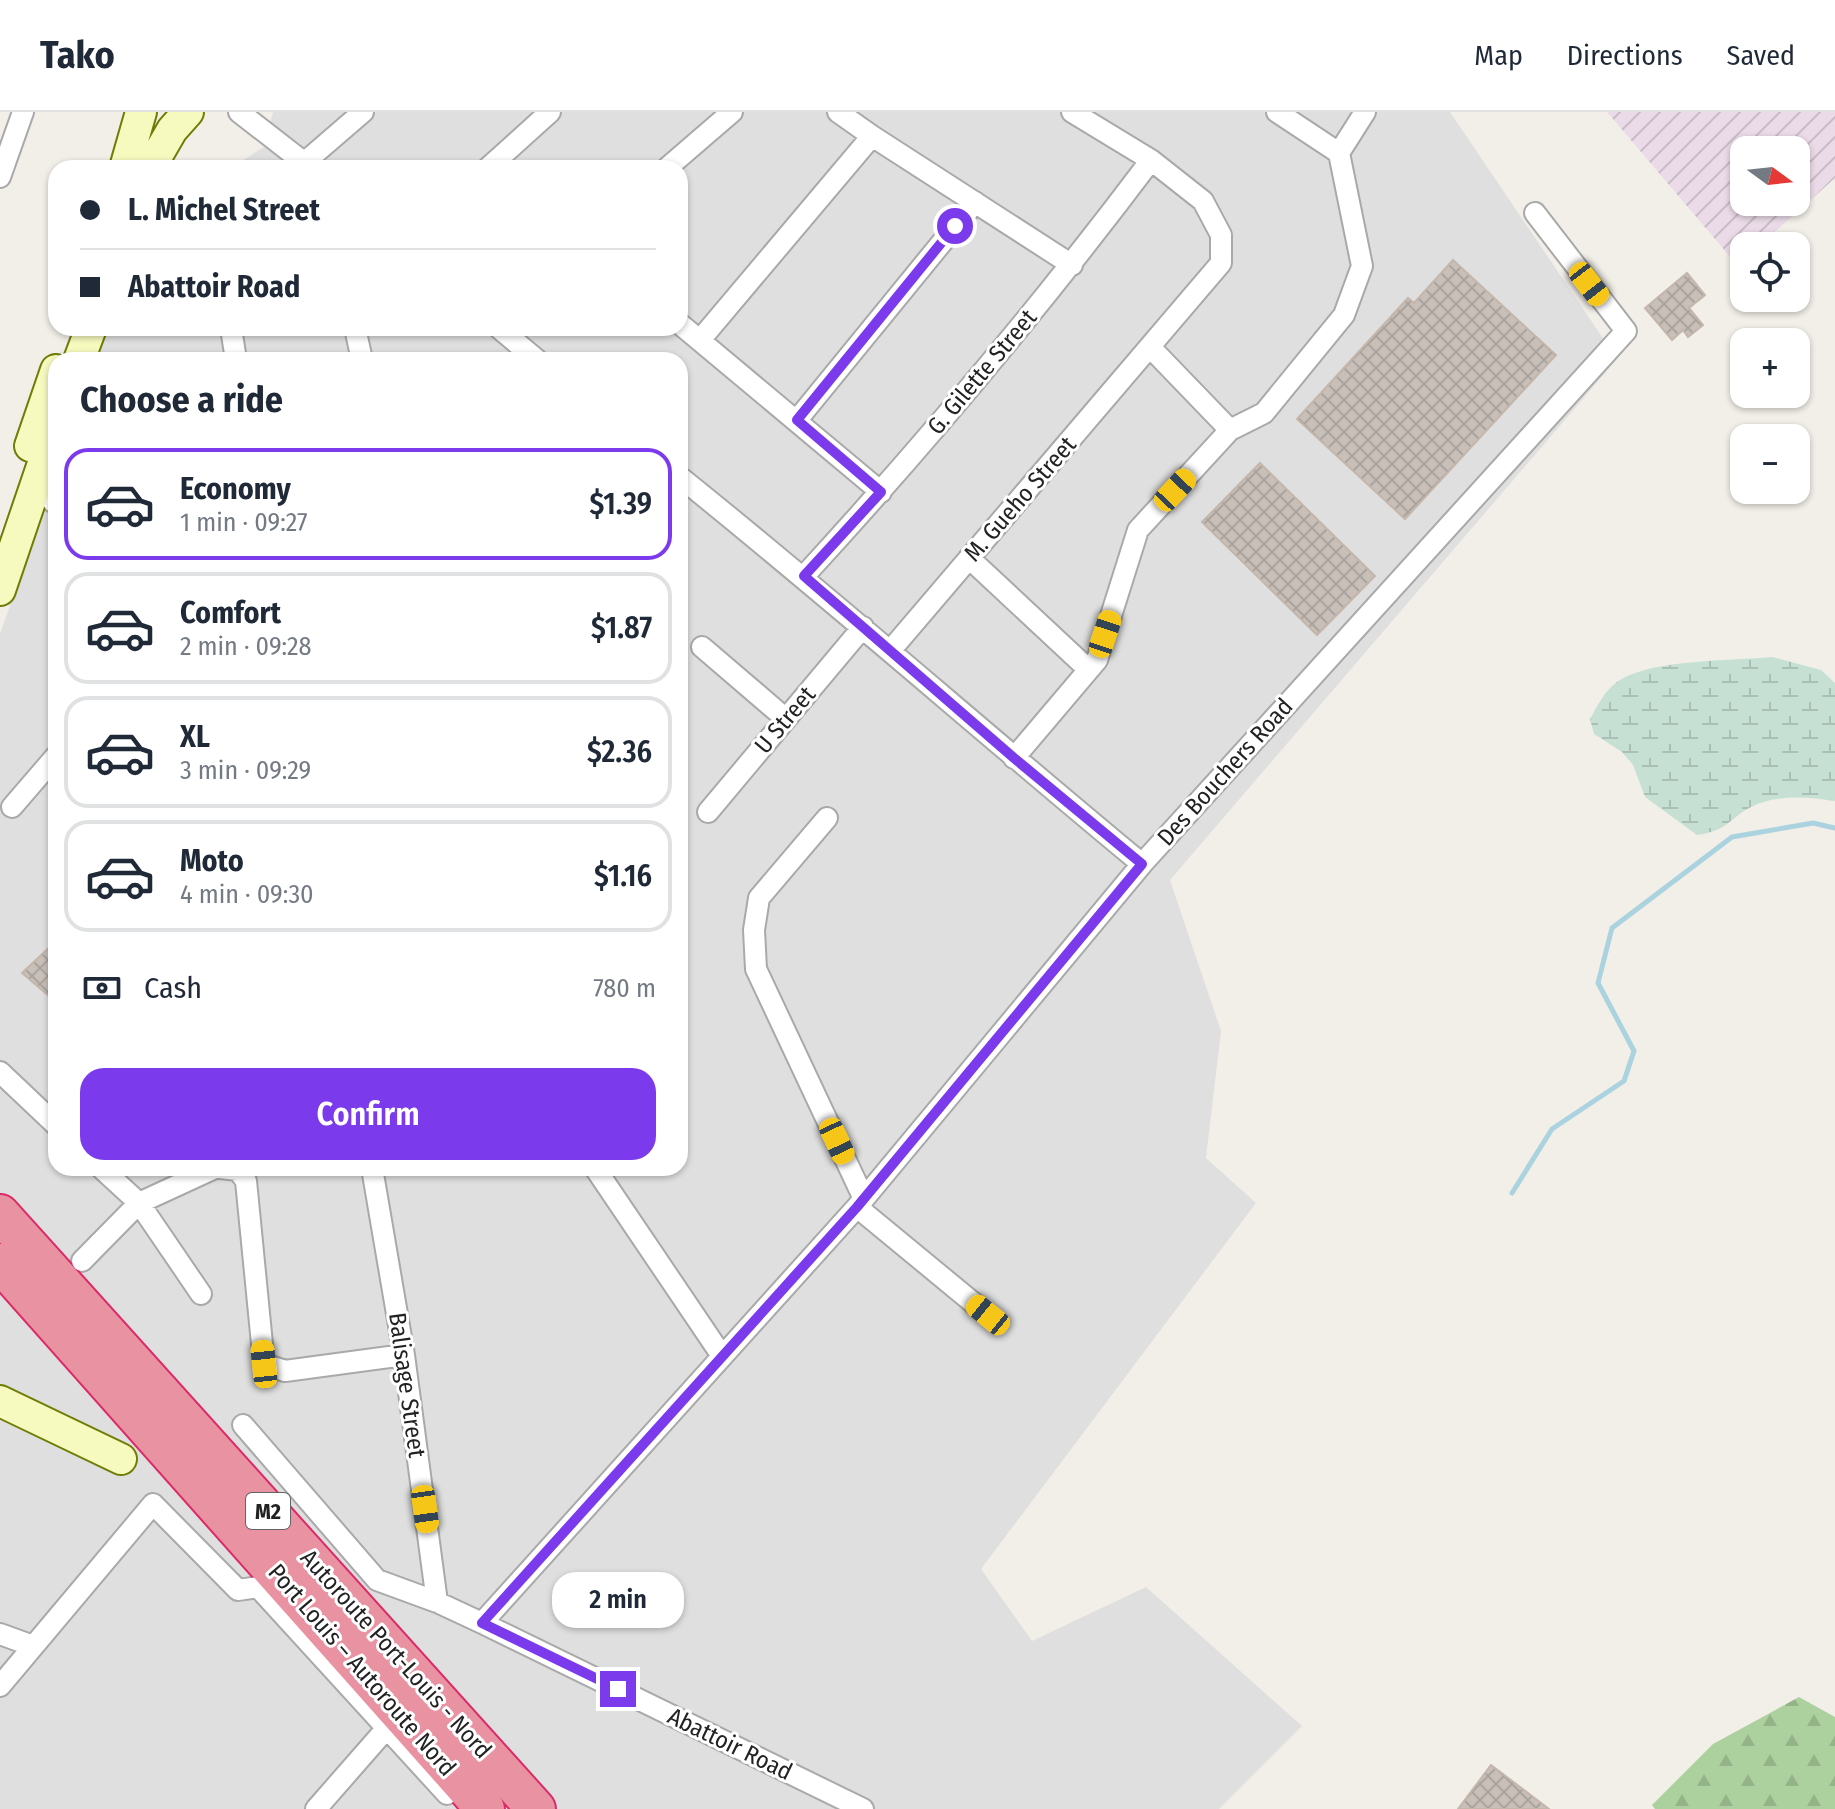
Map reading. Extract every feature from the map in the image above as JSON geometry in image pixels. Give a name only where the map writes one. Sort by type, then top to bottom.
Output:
[{"type":"highway","name":"Autoroute Port-Louis - Nord","points":[[0,1214],[536,1809]]},
{"type":"highway","name":"Port Louis – Autoroute Nord","points":[[8,1271],[485,1809]]},
{"type":"main road","points":[[127,160],[141,112]]},
{"type":"main road","points":[[155,160],[172,130],[188,112]]},
{"type":"main road","points":[[0,535],[48,394]]},
{"type":"main road","points":[[0,590],[48,449]]},
{"type":"main road","points":[[0,1401],[121,1459]]},
{"type":"street","points":[[0,177],[23,112]]},
{"type":"street","points":[[239,112],[298,160]]},
{"type":"street","points":[[255,112],[273,139]]},
{"type":"street","points":[[311,160],[363,112]]},
{"type":"street","points":[[500,160],[550,112]]},
{"type":"street","points":[[676,160],[732,112]]},
{"type":"street","points":[[838,112],[1072,265]]},
{"type":"street","points":[[1072,112],[1151,160]]},
{"type":"street","points":[[1277,112],[1339,153]]},
{"type":"street","points":[[1014,758],[1097,660],[1138,530],[1230,430],[1264,413],[1344,315],[1362,266],[1339,153],[1365,112]]},
{"type":"street","points":[[700,340],[872,136]]},
{"type":"street","name":"M. Gueho Street","points":[[890,651],[1221,263],[1221,235],[1203,201],[1151,160]]},
{"type":"street","name":"G. Gilette Street","points":[[804,576],[881,492],[1072,265],[1151,160]]},
{"type":"street","points":[[797,420],[975,202]]},
{"type":"street","name":"Des Bouchers Road","points":[[482,1623],[861,1203],[1142,864],[1626,331],[1535,213]]},
{"type":"street","points":[[688,330],[881,492]]},
{"type":"street","points":[[508,336],[528,352]]},
{"type":"street","points":[[1150,347],[1230,430]]},
{"type":"street","points":[[688,483],[804,576],[1142,864]]},
{"type":"street","points":[[969,558],[1088,669]]},
{"type":"street","name":"U Street","points":[[708,812],[863,627]]},
{"type":"street","points":[[702,647],[786,719]]},
{"type":"street","points":[[12,807],[48,765]]},
{"type":"street","points":[[827,818],[759,898],[754,930],[756,969],[861,1203],[988,1315]]},
{"type":"street","points":[[0,1072],[48,1117]]},
{"type":"street","points":[[110,1176],[139,1203],[201,1294]]},
{"type":"street","points":[[82,1261],[139,1203],[200,1176]]},
{"type":"street","points":[[242,1176],[246,1181],[264,1364],[285,1371],[404,1355]]},
{"type":"street","name":"Balisage Street","points":[[373,1176],[404,1355],[437,1602]]},
{"type":"street","points":[[600,1176],[722,1356]]},
{"type":"street","name":"Abattoir Road","points":[[243,1425],[377,1580],[482,1623],[863,1809]]},
{"type":"street","points":[[0,1686],[153,1504],[238,1590],[258,1587],[461,1809]]},
{"type":"street","points":[[0,1634],[33,1646]]},
{"type":"street","points":[[316,1809],[386,1729]]},
{"type":"shaded area","points":[[273,112],[1450,112],[1617,359],[1170,880],[1221,1031],[1206,1158],[1256,1203],[981,1569],[1032,1641],[1146,1587],[1302,1726],[1219,1809],[0,1809],[0,634],[48,498],[48,1176],[688,1176],[688,352],[99,352],[105,336],[688,336],[688,160],[244,160],[264,147]]},
{"type":"shaded area","points":[[1607,112],[1835,112],[1835,178],[1810,200],[1810,136],[1730,136],[1730,216],[1793,216],[1775,232],[1730,232],[1730,257]]},
{"type":"green space","points":[[1772,657],[1821,670],[1835,683],[1835,801],[1783,798],[1763,802],[1722,827],[1697,835],[1645,797],[1633,765],[1622,752],[1594,734],[1590,719],[1602,698],[1620,680],[1635,673],[1672,665]]},
{"type":"green space","points":[[1799,1697],[1835,1717],[1835,1809],[1655,1809],[1652,1805],[1713,1744]]},
{"type":"building","points":[[1453,260],[1556,355],[1405,519],[1297,419],[1408,298],[1414,303]]},
{"type":"building","points":[[1687,273],[1705,295],[1689,308],[1703,325],[1688,337],[1683,330],[1672,340],[1645,308]]},
{"type":"building","points":[[1260,463],[1375,576],[1317,635],[1202,522]]},
{"type":"building","points":[[48,949],[48,995],[22,973]]},
{"type":"building","points":[[1491,1765],[1549,1809],[1458,1809]]},
{"type":"waterway","points":[[1512,1193],[1552,1129],[1624,1081],[1634,1051],[1598,983],[1612,928],[1732,837],[1813,823],[1835,828]]},
{"type":"route","points":[[618,1689],[482,1623],[857,1207],[1142,864],[804,576],[881,492],[797,420],[955,226]]}]
